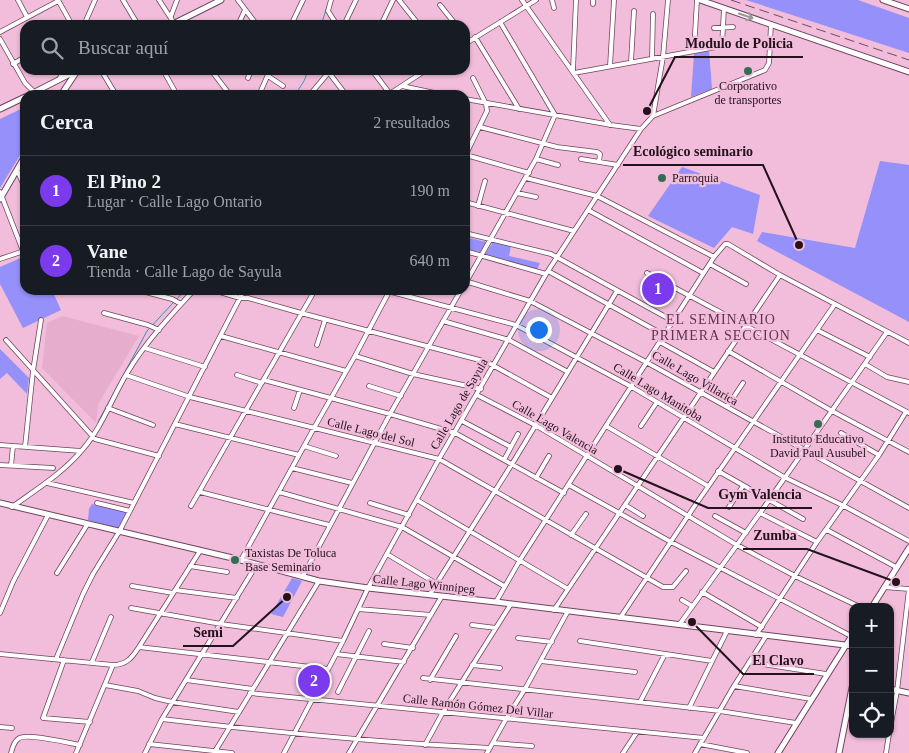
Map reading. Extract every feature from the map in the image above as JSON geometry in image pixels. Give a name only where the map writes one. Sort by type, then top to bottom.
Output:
[{"type":"main road","points":[[180,20],[221,0]]},
{"type":"main road","points":[[698,0],[909,72]]},
{"type":"main road","points":[[712,0],[722,7]]},
{"type":"main road","points":[[883,0],[909,9]]},
{"type":"main road","points":[[38,90],[67,75]]},
{"type":"main road","points":[[64,90],[75,75]]},
{"type":"main road","points":[[0,109],[20,99]]},
{"type":"main road","points":[[1,196],[20,165]]},
{"type":"main road","name":"Calle Lago Winnipeg","points":[[0,503],[241,560],[319,581],[849,645]]},
{"type":"main road","points":[[874,603],[909,548]]},
{"type":"main road","points":[[778,753],[849,639]]},
{"type":"main road","points":[[894,690],[909,693]]},
{"type":"main road","points":[[839,753],[851,693]]},
{"type":"street","points":[[18,0],[27,17]]},
{"type":"street","points":[[86,20],[95,0]]},
{"type":"street","points":[[123,0],[135,20]]},
{"type":"street","points":[[160,0],[171,20]]},
{"type":"street","points":[[170,16],[177,0]]},
{"type":"street","points":[[238,0],[253,20]]},
{"type":"street","points":[[293,20],[303,0]]},
{"type":"street","points":[[331,0],[328,11],[334,20]]},
{"type":"street","points":[[346,20],[356,0]]},
{"type":"street","points":[[383,20],[393,0]]},
{"type":"street","points":[[399,0],[415,20]]},
{"type":"street","points":[[522,0],[610,125]]},
{"type":"street","points":[[470,41],[536,0]]},
{"type":"street","points":[[552,0],[554,8]]},
{"type":"street","points":[[573,72],[576,0]]},
{"type":"street","points":[[610,66],[614,0]]},
{"type":"street","points":[[653,116],[663,57],[668,0]]},
{"type":"street","points":[[694,51],[698,0]]},
{"type":"street","points":[[22,20],[58,1],[69,20]]},
{"type":"street","points":[[440,5],[452,20]]},
{"type":"street","points":[[573,72],[722,46],[724,28],[722,7]]},
{"type":"street","points":[[240,20],[245,10]]},
{"type":"street","points":[[631,62],[634,11]]},
{"type":"street","points":[[652,59],[653,14]]},
{"type":"street","points":[[0,32],[20,21]]},
{"type":"street","points":[[500,22],[556,115]]},
{"type":"street","points":[[653,116],[765,70],[769,63],[771,24]]},
{"type":"street","points":[[714,28],[733,27]]},
{"type":"street","points":[[475,37],[519,109]]},
{"type":"street","points":[[0,40],[20,74]]},
{"type":"street","points":[[14,64],[20,60]]},
{"type":"street","points":[[20,75],[29,90]]},
{"type":"street","points":[[104,75],[113,90]]},
{"type":"street","points":[[166,75],[174,90]]},
{"type":"street","points":[[218,75],[227,90]]},
{"type":"street","points":[[314,90],[325,75]]},
{"type":"street","points":[[331,75],[342,90]]},
{"type":"street","points":[[376,75],[386,90]]},
{"type":"street","points":[[396,90],[418,75]]},
{"type":"street","points":[[261,90],[268,76],[283,86]]},
{"type":"street","points":[[471,145],[487,111],[486,104],[473,78]]},
{"type":"street","points":[[402,86],[421,90]]},
{"type":"street","points":[[470,100],[641,129]]},
{"type":"street","points":[[470,274],[536,159],[556,115]]},
{"type":"street","name":"Calle Lago de Sayula","points":[[284,753],[368,588],[516,325],[574,231],[641,129],[653,116]]},
{"type":"street","points":[[480,127],[544,144],[597,152],[600,154],[599,162]]},
{"type":"street","points":[[470,158],[597,196],[714,257]]},
{"type":"street","points":[[536,159],[558,165]]},
{"type":"street","points":[[580,159],[618,165]]},
{"type":"street","points":[[17,170],[20,174]]},
{"type":"street","points":[[478,206],[485,181]]},
{"type":"street","points":[[517,193],[536,197]]},
{"type":"street","points":[[1,196],[20,241]]},
{"type":"street","points":[[470,204],[574,231]]},
{"type":"street","points":[[588,210],[703,273]]},
{"type":"street","points":[[470,234],[548,253],[673,322]]},
{"type":"street","points":[[496,602],[520,560],[587,457],[630,386],[703,273],[726,244],[780,275],[909,343]]},
{"type":"street","points":[[0,259],[20,252]]},
{"type":"street","points":[[470,252],[547,273],[664,335]]},
{"type":"street","points":[[710,264],[746,284]]},
{"type":"street","points":[[647,272],[907,413],[844,506],[817,542],[756,635]]},
{"type":"street","points":[[554,610],[780,275]]},
{"type":"street","name":"Calle Lago Villarica","points":[[470,283],[530,301],[701,392],[753,423],[909,508]]},
{"type":"street","points":[[430,594],[512,464],[617,291]]},
{"type":"street","points":[[156,295],[177,301]]},
{"type":"street","points":[[12,507],[47,483],[93,437],[126,375],[177,301],[186,295]]},
{"type":"street","points":[[230,295],[248,298],[301,314],[429,346],[494,365],[552,398]]},
{"type":"street","points":[[56,659],[93,574],[120,532],[242,295]]},
{"type":"street","points":[[192,506],[312,295]]},
{"type":"street","points":[[241,560],[388,295]]},
{"type":"street","name":"Calle Lago Manitoba","points":[[405,295],[516,325],[630,386],[784,477],[844,506],[909,541]]},
{"type":"street","points":[[303,576],[390,414],[458,295]]},
{"type":"street","points":[[619,618],[718,471],[835,304]]},
{"type":"street","points":[[104,313],[158,329]]},
{"type":"street","points":[[25,447],[33,371],[41,320]]},
{"type":"street","points":[[317,345],[325,320]]},
{"type":"street","points":[[444,321],[509,340],[568,372]]},
{"type":"street","points":[[817,330],[870,357]]},
{"type":"street","points":[[678,625],[760,514],[887,332]]},
{"type":"street","points":[[221,336],[346,371]]},
{"type":"street","points":[[6,340],[98,441],[159,456]]},
{"type":"street","points":[[660,342],[714,372]]},
{"type":"street","points":[[146,348],[205,367]]},
{"type":"street","points":[[728,351],[832,411],[909,452]]},
{"type":"street","points":[[355,356],[413,374],[480,389]]},
{"type":"street","points":[[865,364],[887,377],[909,382]]},
{"type":"street","name":"Calle Lago del Sol","points":[[126,375],[190,397],[439,460],[665,588],[672,587],[686,571]]},
{"type":"street","points":[[237,375],[331,398],[455,433],[564,493]]},
{"type":"street","points":[[728,407],[743,384]]},
{"type":"street","points":[[369,386],[400,396]]},
{"type":"street","points":[[294,408],[300,390]]},
{"type":"street","name":"Calle Lago Valencia","points":[[477,395],[535,425],[737,544],[795,576],[852,603]]},
{"type":"street","points":[[641,426],[657,402]]},
{"type":"street","points":[[108,408],[153,424]]},
{"type":"street","points":[[462,421],[511,447]]},
{"type":"street","points":[[175,424],[299,455]]},
{"type":"street","points":[[606,426],[708,486]]},
{"type":"street","points":[[841,433],[879,455]]},
{"type":"street","points":[[504,460],[518,434]]},
{"type":"street","points":[[0,445],[81,451]]},
{"type":"street","points":[[11,466],[13,446]]},
{"type":"street","points":[[304,446],[336,456]]},
{"type":"street","points":[[536,478],[549,456]]},
{"type":"street","points":[[0,465],[53,468]]},
{"type":"street","points":[[292,468],[352,483]]},
{"type":"street","points":[[718,471],[803,519]]},
{"type":"street","points":[[47,483],[134,503]]},
{"type":"street","points":[[569,485],[719,568],[849,634]]},
{"type":"street","points":[[729,507],[743,486]]},
{"type":"street","points":[[200,492],[330,525]]},
{"type":"street","points":[[278,492],[402,527],[504,586]]},
{"type":"street","points":[[417,500],[568,589]]},
{"type":"street","points":[[97,503],[130,511]]},
{"type":"street","points":[[370,503],[409,515]]},
{"type":"street","points":[[624,505],[643,516]]},
{"type":"street","points":[[571,535],[586,514]]},
{"type":"street","points":[[760,514],[817,542]]},
{"type":"street","points":[[0,613],[13,582],[48,515]]},
{"type":"street","points":[[715,516],[746,533]]},
{"type":"street","points":[[57,573],[87,525]]},
{"type":"street","points":[[827,530],[896,567]]},
{"type":"street","points":[[0,654],[113,665],[126,662],[140,648],[159,614],[200,551]]},
{"type":"street","points":[[387,554],[437,584]]},
{"type":"street","points":[[145,753],[172,702],[222,624],[257,564]]},
{"type":"street","points":[[190,566],[227,572]]},
{"type":"street","points":[[214,752],[319,581]]},
{"type":"street","points":[[132,586],[237,598]]},
{"type":"street","points":[[884,587],[909,589],[894,707]]},
{"type":"street","points":[[702,592],[762,626]]},
{"type":"street","points":[[349,753],[442,596]]},
{"type":"street","points":[[682,600],[692,606]]},
{"type":"street","points":[[425,745],[460,684],[512,604]]},
{"type":"street","points":[[131,608],[222,624],[343,640]]},
{"type":"street","points":[[358,609],[431,615]]},
{"type":"street","points":[[487,753],[568,611]]},
{"type":"street","points":[[92,662],[111,616]]},
{"type":"street","points":[[472,625],[496,628]]},
{"type":"street","points":[[338,692],[369,631]]},
{"type":"street","points":[[689,708],[727,631]]},
{"type":"street","points":[[430,680],[456,636]]},
{"type":"street","points":[[695,753],[766,636]]},
{"type":"street","points":[[518,638],[552,642]]},
{"type":"street","points":[[580,641],[712,661]]},
{"type":"street","points":[[384,644],[412,648]]},
{"type":"street","points":[[140,648],[328,669]]},
{"type":"street","points":[[336,654],[404,662]]},
{"type":"street","points":[[640,702],[665,654]]},
{"type":"street","points":[[64,660],[43,717],[44,719],[90,722]]},
{"type":"street","points":[[541,661],[634,672]]},
{"type":"street","points":[[749,662],[826,674]]},
{"type":"street","points":[[76,753],[113,665]]},
{"type":"street","points":[[472,665],[500,668]]},
{"type":"street","points":[[423,678],[460,684],[525,689],[720,711],[796,723]]},
{"type":"street","points":[[186,680],[253,688]]},
{"type":"street","points":[[105,685],[138,691],[172,702],[239,712]]},
{"type":"street","points":[[734,686],[811,699]]},
{"type":"street","name":"Calle Ramón Gómez Del Villar","points":[[250,693],[704,738]]},
{"type":"street","points":[[162,719],[425,745],[490,748]]},
{"type":"street","points":[[0,727],[12,728]]},
{"type":"street","points":[[623,753],[637,732]]},
{"type":"street","points":[[10,753],[17,739],[21,737],[80,745]]},
{"type":"street","points":[[886,753],[888,738]]},
{"type":"street","points":[[493,743],[532,746]]},
{"type":"street","points":[[149,744],[232,753]]},
{"type":"street","points":[[700,744],[747,753]]},
{"type":"shaded area","points":[[746,0],[858,0],[909,18],[909,53]]},
{"type":"shaded area","points":[[709,50],[712,89],[691,97],[694,54]]},
{"type":"shaded area","points":[[20,109],[20,155],[0,188],[0,119]]},
{"type":"shaded area","points":[[880,161],[909,165],[909,322],[757,241],[762,232],[855,248]]},
{"type":"shaded area","points":[[682,167],[760,195],[753,234],[732,227],[714,248],[648,216]]},
{"type":"shaded area","points":[[470,238],[486,242],[480,252],[470,250]]},
{"type":"shaded area","points":[[493,242],[511,246],[509,256],[540,263],[537,270],[484,256]]},
{"type":"shaded area","points":[[20,258],[20,295],[54,295],[61,310],[23,328],[0,284],[0,267]]},
{"type":"shaded area","points":[[62,316],[139,336],[98,404],[96,423],[42,368],[47,323]]},
{"type":"shaded area","points":[[0,349],[29,378],[27,394],[7,373],[0,379]]},
{"type":"shaded area","points":[[92,504],[127,512],[118,528],[88,520],[89,509]]},
{"type":"shaded area","points":[[292,578],[302,581],[283,617],[271,614]]},
{"type":"waterway","points":[[323,20],[328,4]]},
{"type":"waterway","points":[[299,90],[306,75]]},
{"type":"waterway","points":[[98,422],[147,331],[180,295]]},
{"type":"railway","points":[[731,0],[909,60]]},
{"type":"place","name":"Corporativo de transportes","points":[[748,71]]},
{"type":"place","name":"Modulo de Policia","points":[[647,111]]},
{"type":"place","name":"Parroquia","points":[[662,178]]},
{"type":"place","name":"Ecológico seminario","points":[[799,245]]},
{"type":"place","name":"El Pino 2","points":[[658,289]]},
{"type":"place","name":"Instituto Educativo David Paul Ausubel","points":[[818,424]]},
{"type":"place","name":"Gym Valencia","points":[[618,469]]},
{"type":"place","name":"Taxistas De Toluca Base Seminario","points":[[235,560]]},
{"type":"place","name":"Zumba","points":[[896,582]]},
{"type":"place","name":"Semi","points":[[287,597]]},
{"type":"place","name":"El Clavo","points":[[692,622]]},
{"type":"place","name":"Vane","points":[[314,681]]},
{"type":"district","name":"EL SEMINARIO PRIMERA SECCION","points":[[721,328]]}]
